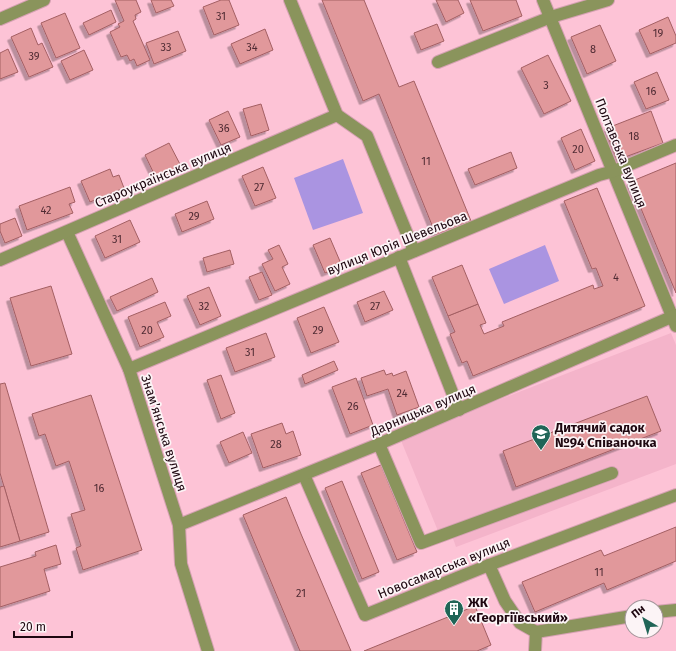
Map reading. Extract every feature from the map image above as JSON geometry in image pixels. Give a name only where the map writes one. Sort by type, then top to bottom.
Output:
[{"type":"street","points":[[0,19],[44,0]]},
{"type":"street","points":[[290,0],[337,115],[367,136],[414,251]]},
{"type":"street","name":"Полтавська вулиця","points":[[543,0],[675,319]]},
{"type":"street","points":[[438,62],[551,17],[608,0]]},
{"type":"street","name":"Староукраїнська вулиця","points":[[0,260],[337,115]]},
{"type":"street","name":"вулиця Юрія Шевельова","points":[[129,369],[599,175],[614,171],[676,145]]},
{"type":"street","name":"Знамʼянська вулиця","points":[[67,232],[129,369],[179,525],[181,564],[208,651]]},
{"type":"street","points":[[399,257],[459,410]]},
{"type":"street","name":"Дарницька вулиця","points":[[179,525],[379,444],[675,319]]},
{"type":"street","points":[[379,444],[421,543],[612,473]]},
{"type":"street","name":"Новосамарська вулиця","points":[[304,475],[365,615],[489,565],[676,496]]},
{"type":"street","points":[[489,565],[505,601],[520,623],[536,632],[624,617]]},
{"type":"street","points":[[664,611],[676,610]]},
{"type":"street","points":[[535,651],[536,632]]},
{"type":"shaded area","points":[[343,159],[363,213],[313,230],[294,178]]},
{"type":"shaded area","points":[[545,245],[559,281],[504,304],[489,269]]},
{"type":"shaded area","name":"Дитячий садок №94 Співаночка","points":[[671,333],[676,345],[676,464],[456,547],[449,527],[438,531],[400,438]]},
{"type":"building","points":[[115,0],[136,0],[141,12],[135,15],[136,19],[133,21],[150,60],[137,66],[134,59],[130,61],[127,55],[121,57],[110,32],[120,27],[118,24],[124,21]]},
{"type":"building","points":[[151,0],[171,0],[174,6],[156,13]]},
{"type":"building","points":[[221,0],[229,0],[239,25],[214,35],[203,7]]},
{"type":"building","points":[[322,0],[364,0],[399,87],[414,81],[471,221],[436,235],[379,94],[363,101]]},
{"type":"building","points":[[436,0],[458,0],[464,13],[446,22]]},
{"type":"building","points":[[470,0],[516,0],[522,16],[483,31]]},
{"type":"building","points":[[111,10],[116,22],[89,35],[83,23]]},
{"type":"building","points":[[65,13],[80,48],[56,58],[41,23]]},
{"type":"building","points":[[668,17],[676,36],[676,43],[650,54],[639,30]]},
{"type":"building","points":[[437,24],[444,41],[421,50],[414,33]]},
{"type":"building","points":[[600,25],[616,61],[587,74],[571,37]]},
{"type":"building","points":[[31,28],[38,45],[42,43],[53,67],[29,77],[11,37]]},
{"type":"building","points":[[265,29],[273,50],[240,64],[231,44]]},
{"type":"building","points":[[178,31],[186,51],[154,64],[146,43]]},
{"type":"building","points":[[8,49],[18,72],[0,79],[0,53]]},
{"type":"building","points":[[84,50],[93,70],[70,80],[61,61]]},
{"type":"building","points":[[548,55],[571,101],[544,114],[521,68]]},
{"type":"building","points":[[657,72],[669,100],[646,109],[634,82]]},
{"type":"building","points":[[261,104],[269,130],[251,136],[243,109]]},
{"type":"building","points":[[228,111],[240,137],[221,145],[209,120]]},
{"type":"building","points":[[651,111],[663,143],[617,160],[605,129]]},
{"type":"building","points":[[581,129],[595,161],[575,170],[561,138]]},
{"type":"building","points":[[169,143],[182,168],[157,180],[145,155]]},
{"type":"building","points":[[511,152],[517,168],[475,185],[468,169]]},
{"type":"building","points":[[676,163],[676,293],[630,182]]},
{"type":"building","points":[[263,167],[276,198],[255,206],[242,176]]},
{"type":"building","points":[[110,169],[113,177],[119,175],[124,188],[90,202],[81,181]]},
{"type":"building","points":[[70,187],[75,202],[69,204],[73,213],[27,230],[19,206]]},
{"type":"building","points":[[597,188],[645,306],[473,376],[467,361],[462,363],[450,334],[455,332],[448,316],[478,304],[486,323],[480,325],[484,334],[504,326],[502,322],[593,285],[594,289],[603,286],[596,268],[592,269],[564,201]]},
{"type":"building","points":[[207,201],[214,219],[182,232],[175,214]]},
{"type":"building","points":[[15,218],[22,236],[5,243],[0,231],[0,224]]},
{"type":"building","points":[[130,220],[140,242],[105,258],[95,236]]},
{"type":"building","points":[[330,238],[342,266],[325,273],[313,245]]},
{"type":"building","points":[[279,245],[288,264],[282,267],[290,284],[275,291],[262,264],[273,259],[268,250]]},
{"type":"building","points":[[230,250],[234,264],[207,272],[203,258]]},
{"type":"building","points":[[462,265],[478,304],[448,316],[432,277]]},
{"type":"building","points":[[262,272],[272,295],[259,300],[249,277]]},
{"type":"building","points":[[152,278],[158,292],[117,311],[110,297]]},
{"type":"building","points":[[51,286],[72,354],[31,366],[10,298]]},
{"type":"building","points":[[209,287],[221,316],[200,325],[187,296]]},
{"type":"building","points":[[384,291],[393,310],[365,322],[357,302]]},
{"type":"building","points":[[165,302],[171,316],[157,322],[164,337],[140,347],[128,317]]},
{"type":"building","points":[[324,307],[339,342],[311,353],[297,318]]},
{"type":"building","points":[[266,333],[275,357],[235,372],[226,348]]},
{"type":"building","points":[[334,361],[338,370],[305,384],[302,375]]},
{"type":"building","points":[[384,370],[386,375],[392,373],[393,376],[406,371],[419,407],[397,415],[388,389],[367,396],[361,378]]},
{"type":"building","points":[[221,375],[235,413],[221,419],[207,380]]},
{"type":"building","points":[[356,378],[373,425],[350,434],[332,387]]},
{"type":"building","points":[[5,383],[49,532],[20,541],[0,473],[0,384]]},
{"type":"building","points":[[91,395],[142,550],[83,570],[76,548],[81,546],[71,514],[85,510],[69,461],[56,466],[45,434],[39,436],[32,414]]},
{"type":"building","points":[[647,396],[661,431],[516,487],[503,451]]},
{"type":"building","points":[[282,423],[286,434],[293,431],[301,455],[263,468],[251,434]]},
{"type":"building","points":[[243,432],[252,453],[229,463],[220,442]]},
{"type":"building","points":[[381,465],[417,552],[397,560],[361,473]]},
{"type":"building","points":[[342,481],[379,572],[362,579],[325,488]]},
{"type":"building","points":[[4,486],[20,541],[0,547],[0,487]]},
{"type":"building","points":[[286,497],[351,651],[300,651],[243,515]]},
{"type":"building","points":[[676,527],[676,561],[607,590],[604,583],[535,612],[522,582],[601,550],[604,556]]},
{"type":"building","points":[[56,545],[61,564],[44,569],[50,591],[0,607],[0,567],[36,556],[35,552]]},
{"type":"building","name":"ЖК «Георгіївський»","points":[[475,606],[491,645],[477,651],[364,651]]},
{"type":"place","name":"Дитячий садок №94 Співаночка","points":[[541,451]]},
{"type":"place","name":"ЖК «Георгіївський»","points":[[454,626]]}]
